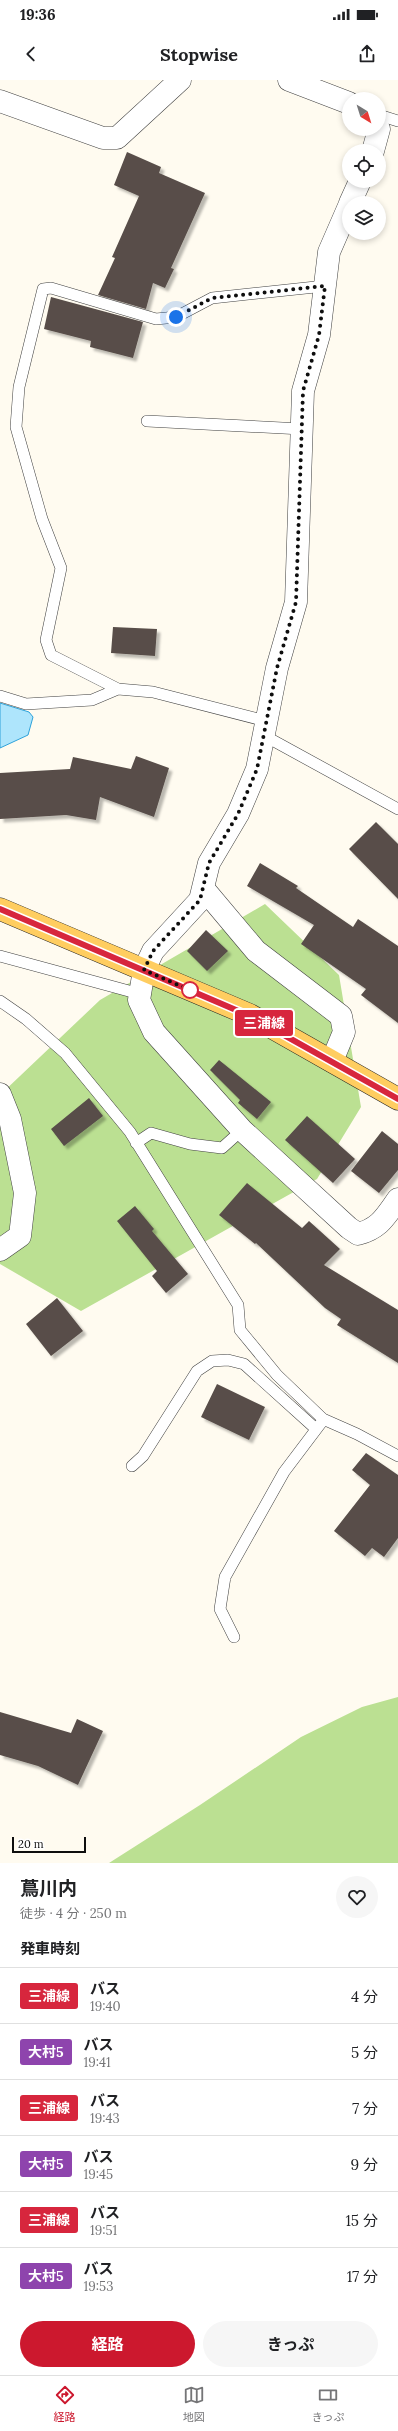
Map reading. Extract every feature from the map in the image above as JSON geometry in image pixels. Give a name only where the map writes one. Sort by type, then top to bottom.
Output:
[{"type":"main road","points":[[0,909],[250,1016],[398,1099]]},
{"type":"street","points":[[0,101],[103,138],[117,138],[180,80]]},
{"type":"street","points":[[289,80],[342,100]]},
{"type":"street","points":[[342,222],[329,252],[319,335],[303,391],[296,602],[277,668],[257,769],[238,814],[209,863],[200,900],[153,951],[144,970],[139,1000],[154,1032],[242,1130],[349,1228],[358,1234],[372,1230],[382,1222],[398,1199]]},
{"type":"street","points":[[203,888],[256,951],[341,1016],[344,1032],[332,1061]]},
{"type":"street","points":[[0,1094],[10,1119],[25,1193],[20,1236],[0,1250]]},
{"type":"lane","points":[[325,286],[212,298],[176,317],[156,319],[52,288],[43,289],[18,387],[16,427],[42,519],[61,568],[46,640],[52,654],[118,688],[153,692],[265,728],[398,809]]},
{"type":"lane","points":[[147,421],[302,430]]},
{"type":"lane","points":[[0,696],[26,704],[92,700],[118,688]]},
{"type":"lane","points":[[0,956],[140,994]]},
{"type":"lane","points":[[0,1001],[26,1019],[65,1053],[136,1143],[238,1305],[240,1330],[277,1375],[324,1419],[357,1434],[398,1456]]},
{"type":"lane","points":[[136,1143],[151,1133],[190,1144],[222,1148],[242,1130]]},
{"type":"lane","points":[[132,1466],[143,1456],[198,1371],[212,1361],[228,1360],[244,1364],[316,1429]]},
{"type":"lane","points":[[234,1637],[220,1609],[225,1577],[284,1472],[324,1419]]},
{"type":"green space","points":[[265,904],[339,975],[361,1107],[317,1179],[81,1311],[0,1264],[0,1095],[100,1000]]},
{"type":"green space","points":[[398,1697],[398,1863],[109,1863],[200,1805],[301,1737],[362,1707]]},
{"type":"water","points":[[0,703],[29,712],[33,717],[28,735],[0,748]]},
{"type":"building","points":[[127,152],[161,167],[159,173],[205,193],[171,268],[174,269],[165,288],[153,283],[146,309],[98,295],[115,258],[112,257],[139,196],[114,185]]},
{"type":"building","points":[[51,297],[143,322],[133,358],[90,347],[91,341],[44,329]]},
{"type":"building","points":[[113,627],[157,629],[155,656],[111,653]]},
{"type":"building","points":[[136,756],[169,768],[154,817],[100,797],[96,820],[66,815],[0,819],[0,773],[70,769],[73,757],[131,769]]},
{"type":"building","points":[[376,822],[398,844],[398,899],[349,849]]},
{"type":"building","points":[[260,863],[298,886],[296,888],[353,927],[358,919],[398,946],[398,1023],[361,995],[366,989],[301,944],[314,925],[247,886]]},
{"type":"building","points":[[206,930],[228,951],[207,971],[187,951]]},
{"type":"building","points":[[219,1060],[271,1102],[257,1119],[238,1103],[240,1100],[210,1070]]},
{"type":"building","points":[[89,1098],[103,1116],[64,1146],[51,1129]]},
{"type":"building","points":[[307,1116],[355,1159],[333,1183],[285,1140]]},
{"type":"building","points":[[382,1131],[398,1144],[398,1170],[379,1193],[351,1171]]},
{"type":"building","points":[[247,1183],[302,1228],[309,1221],[340,1249],[324,1265],[398,1310],[398,1363],[337,1325],[341,1319],[325,1308],[256,1243],[255,1244],[219,1215]]},
{"type":"building","points":[[135,1206],[154,1229],[152,1231],[188,1274],[166,1293],[152,1276],[157,1271],[117,1221]]},
{"type":"building","points":[[57,1298],[83,1331],[51,1356],[26,1324]]},
{"type":"building","points":[[217,1384],[265,1407],[249,1440],[201,1417]]},
{"type":"building","points":[[366,1453],[398,1475],[398,1538],[384,1557],[372,1548],[365,1556],[334,1531],[370,1485],[352,1470]]},
{"type":"building","points":[[0,1712],[71,1733],[77,1719],[103,1731],[78,1785],[38,1766],[0,1755]]},
{"type":"bus line","name":"三浦線","points":[[0,909],[250,1016],[398,1099]]},
{"type":"route","points":[[176,317],[212,298],[325,286],[319,335],[303,391],[296,602],[277,668],[257,769],[238,814],[209,863],[200,900],[153,951],[144,970],[190,990]]}]
